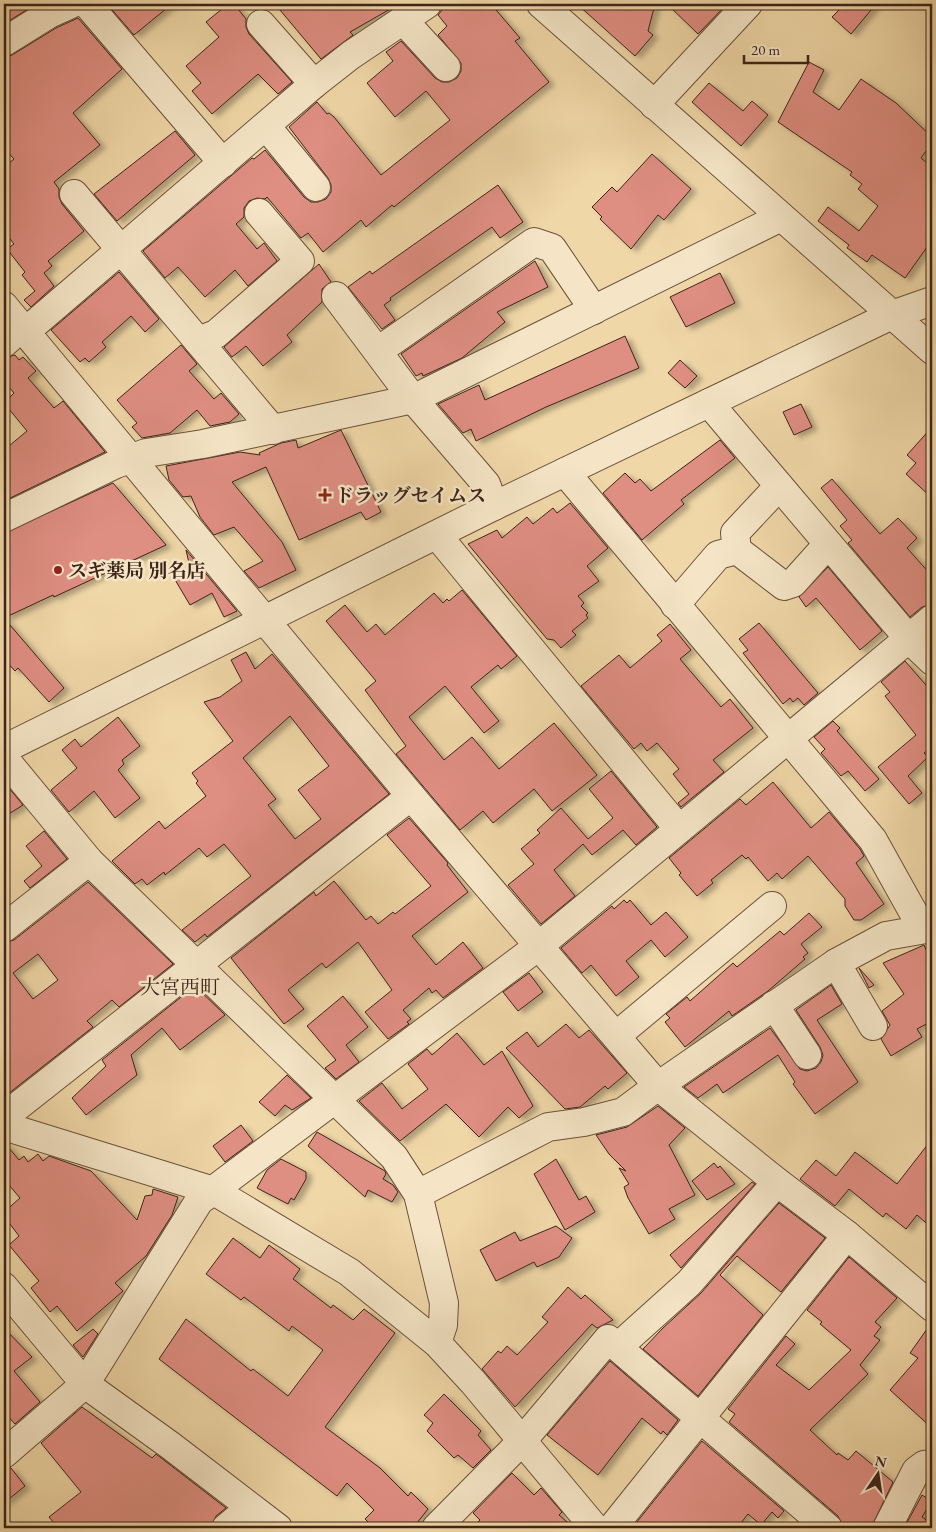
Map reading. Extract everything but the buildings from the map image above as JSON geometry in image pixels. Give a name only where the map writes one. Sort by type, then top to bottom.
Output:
[{"type":"street","points":[[4,42],[48,14],[71,4]]},
{"type":"street","points":[[87,4],[223,163]]},
{"type":"street","points":[[17,334],[122,250],[314,84],[351,55],[427,4]]},
{"type":"street","points":[[541,4],[932,350]]},
{"type":"street","points":[[654,105],[748,4]]},
{"type":"street","points":[[403,20],[446,67]]},
{"type":"street","points":[[261,24],[314,84]]},
{"type":"street","points":[[266,126],[316,187]]},
{"type":"street","points":[[74,194],[273,430]]},
{"type":"street","points":[[198,341],[216,334],[300,261],[259,213]]},
{"type":"street","points":[[4,518],[146,452],[203,444],[413,399],[781,217]]},
{"type":"street","points":[[378,351],[534,242],[552,248],[594,310]]},
{"type":"street","points":[[336,296],[413,399],[486,484],[494,506]]},
{"type":"street","points":[[4,749],[494,506],[892,316],[932,301]]},
{"type":"street","points":[[4,306],[17,334],[130,458],[412,796],[658,1086],[777,1182],[847,1235],[932,1307]]},
{"type":"street","points":[[709,403],[909,638],[932,661]]},
{"type":"street","points":[[418,1194],[548,1127],[584,1122],[623,1112],[836,963],[886,936],[929,929],[873,840],[565,472]]},
{"type":"street","points":[[778,486],[735,533],[737,550],[784,586],[793,583],[828,544]]},
{"type":"street","points":[[437,535],[679,829]]},
{"type":"street","points":[[675,605],[718,555],[737,550]]},
{"type":"street","points":[[4,1454],[85,1384],[199,1201],[540,945],[932,619]]},
{"type":"street","points":[[4,758],[89,861],[194,966],[394,1157],[418,1194],[444,1304],[443,1325],[437,1343]]},
{"type":"street","points":[[4,1117],[412,796]]},
{"type":"street","points":[[4,928],[89,861]]},
{"type":"street","points":[[616,1036],[772,906]]},
{"type":"street","points":[[836,963],[873,1026]]},
{"type":"street","points":[[774,1005],[807,1055]]},
{"type":"street","points":[[4,1126],[214,1191],[349,1272],[437,1343],[474,1382],[595,1528]]},
{"type":"street","points":[[619,1346],[689,1283],[777,1182]]},
{"type":"street","points":[[612,1528],[847,1235]]},
{"type":"street","points":[[4,1287],[85,1384],[278,1528]]},
{"type":"street","points":[[436,1528],[522,1441],[608,1338],[828,1528]]},
{"type":"street","points":[[888,1528],[916,1471],[924,1465],[932,1464]]},
{"type":"street","points":[[226,1528],[250,1508]]},
{"type":"place","name":"ドラッグセイムス","points":[[325,495]]},
{"type":"place","name":"スギ薬局 別名店","points":[[58,570]]},
{"type":"district","name":"大宮西町","points":[[180,987]]}]
